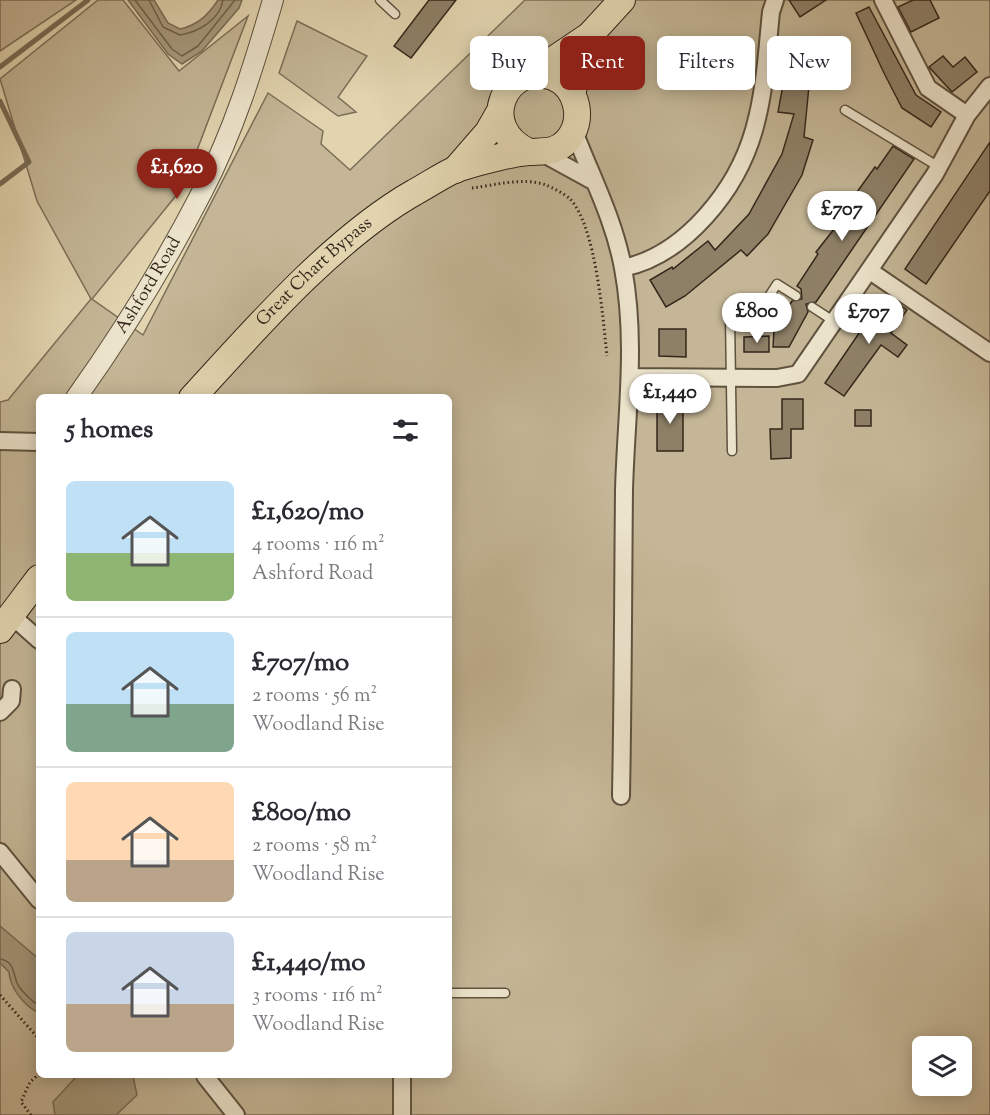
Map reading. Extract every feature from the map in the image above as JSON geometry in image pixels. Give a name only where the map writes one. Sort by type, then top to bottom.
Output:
[{"type":"main road","points":[[548,63],[590,35],[622,0]]},
{"type":"main road","points":[[508,90],[500,111],[501,124],[507,137],[517,146],[536,152],[555,149],[574,131],[578,118],[572,93],[590,35]]},
{"type":"main road","points":[[548,77],[553,77],[572,93]]},
{"type":"main road","name":"Great Chart Bypass","points":[[459,180],[500,111]]},
{"type":"main road","name":"Great Chart Bypass","points":[[196,394],[321,263],[374,218],[459,180],[536,152]]},
{"type":"main road","points":[[5,623],[36,582]]},
{"type":"street","name":"Ashford Road","points":[[79,394],[147,292],[203,191],[252,72],[273,0]]},
{"type":"street","points":[[623,268],[650,260],[691,230],[710,210],[738,170],[753,134],[760,108],[771,12],[775,0]]},
{"type":"street","points":[[883,0],[928,88],[967,115]]},
{"type":"street","points":[[631,377],[777,378],[798,374],[939,167],[967,115],[990,86]]},
{"type":"street","points":[[574,131],[609,215],[623,268],[631,377],[624,488],[621,796]]},
{"type":"street","points":[[536,152],[593,181]]},
{"type":"street","points":[[870,271],[990,353]]},
{"type":"street","points":[[0,441],[36,442]]},
{"type":"street","points":[[5,623],[36,638]]},
{"type":"street","points":[[0,712],[11,701],[12,689]]},
{"type":"street","points":[[0,852],[36,890]]},
{"type":"street","points":[[207,1078],[236,1115]]},
{"type":"street","points":[[402,1078],[402,1115]]},
{"type":"lane","points":[[380,0],[395,14]]},
{"type":"lane","points":[[845,110],[939,167]]},
{"type":"lane","points":[[766,301],[777,284],[796,296]]},
{"type":"lane","points":[[812,307],[835,322]]},
{"type":"lane","points":[[730,317],[732,451]]},
{"type":"lane","points":[[452,993],[505,993]]},
{"type":"path","points":[[459,180],[545,185],[570,199],[580,216],[599,277],[607,356]]},
{"type":"path","points":[[0,995],[36,1036]]},
{"type":"path","points":[[31,1115],[21,1102],[30,1082],[36,1077]]},
{"type":"shaded area","points":[[0,0],[76,0],[0,51]]},
{"type":"shaded area","points":[[98,0],[123,0],[179,71],[248,16],[183,187],[92,299],[143,335],[268,93],[323,131],[321,144],[350,170],[470,53],[470,90],[548,90],[548,36],[488,36],[525,0],[990,0],[990,1115],[0,1115],[0,402],[8,400],[91,299],[37,201],[0,79]]},
{"type":"shaded area","points":[[297,21],[367,56],[338,97],[356,112],[338,116],[279,73]]},
{"type":"water","points":[[128,0],[154,0],[168,23],[180,29],[202,19],[218,0],[242,0],[239,8],[202,51],[182,64],[168,54]]},
{"type":"water","points":[[0,926],[36,956],[36,1011],[19,996],[12,984],[9,972],[0,963]]},
{"type":"water","points":[[75,1078],[133,1078],[137,1095],[116,1115],[55,1115],[53,1102]]},
{"type":"building","points":[[429,0],[456,0],[411,58],[394,46]]},
{"type":"building","points":[[789,0],[826,0],[800,17]]},
{"type":"building","points":[[913,0],[930,0],[939,18],[911,32],[898,7]]},
{"type":"building","points":[[869,7],[916,95],[941,112],[931,127],[902,108],[856,13]]},
{"type":"building","points":[[943,56],[953,67],[965,57],[977,72],[952,92],[929,67]]},
{"type":"building","points":[[782,90],[809,90],[804,137],[813,140],[802,175],[768,234],[747,256],[741,250],[685,296],[666,307],[650,280],[672,267],[673,269],[708,241],[715,250],[749,214],[782,154],[794,114],[778,112]]},
{"type":"building","points":[[990,142],[990,191],[926,284],[905,269]]},
{"type":"building","points":[[893,146],[914,159],[816,302],[806,304],[808,312],[789,347],[773,347],[774,330],[792,301],[802,299],[801,289],[797,286],[818,254],[816,252],[853,205],[860,194],[857,192]]},
{"type":"building","points":[[885,295],[907,310],[891,333],[907,345],[898,357],[881,345],[844,396],[825,383]]},
{"type":"building","points":[[659,329],[686,329],[686,357],[659,356]]},
{"type":"building","points":[[769,336],[769,352],[744,352],[744,337]]},
{"type":"building","points":[[657,399],[683,399],[683,451],[657,451]]},
{"type":"building","points":[[782,399],[803,399],[803,429],[791,429],[791,458],[771,459],[770,429],[782,429]]},
{"type":"building","points":[[855,410],[871,410],[871,426],[855,426]]},
{"type":"waterway","points":[[0,67],[88,0]]},
{"type":"waterway","points":[[0,101],[29,162],[0,184]]}]
